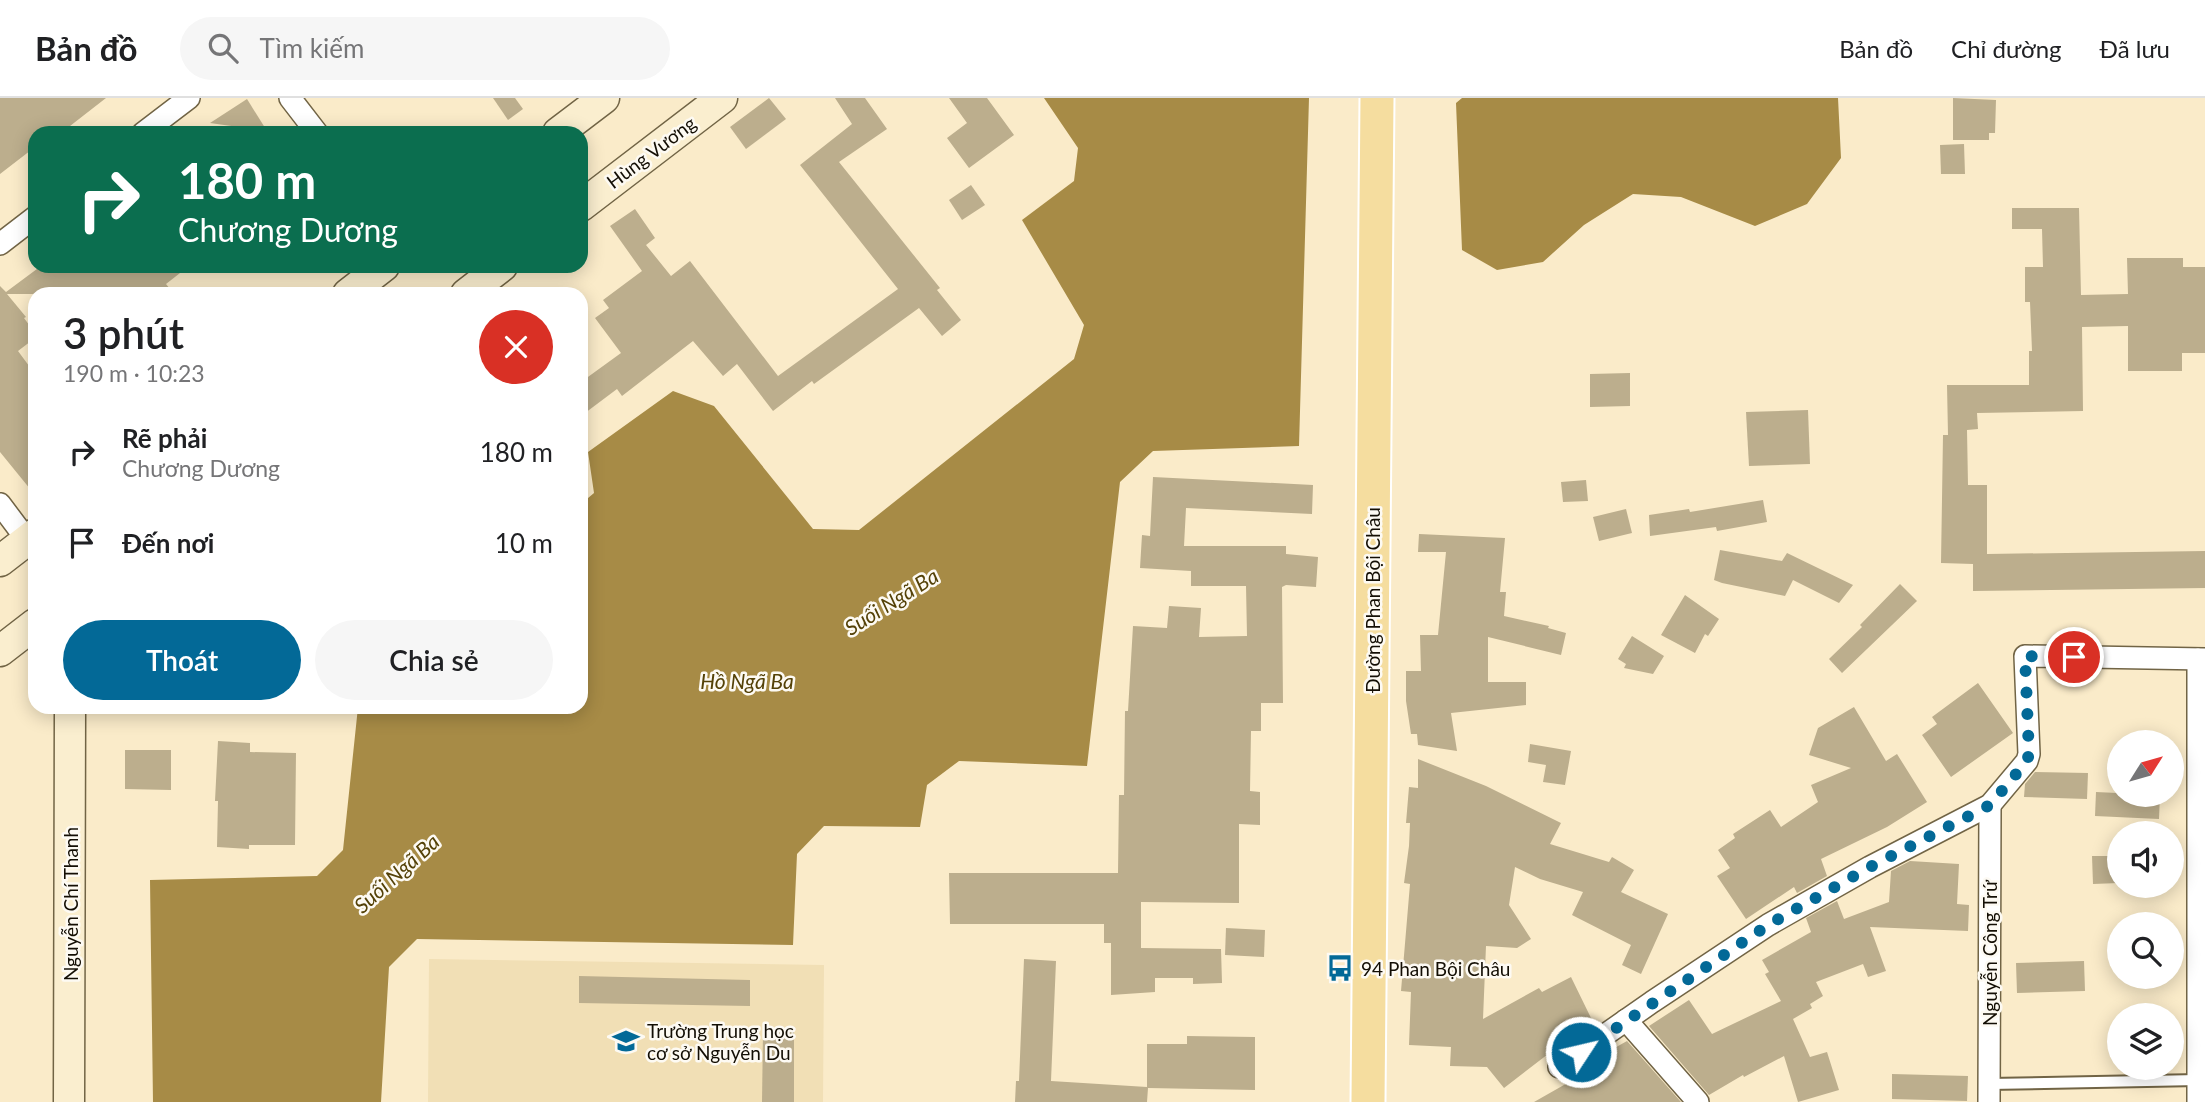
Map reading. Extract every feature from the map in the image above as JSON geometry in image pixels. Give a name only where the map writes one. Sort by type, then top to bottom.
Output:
[{"type":"main road","points":[[567,126],[604,98]]},
{"type":"main road","name":"Hùng Vương","points":[[588,201],[722,98]]},
{"type":"main road","name":"Đường Phan Bội Châu","points":[[1368,1102],[1377,98]]},
{"type":"main road","points":[[357,287],[375,273]]},
{"type":"main road","points":[[475,287],[493,273]]},
{"type":"main road","points":[[0,561],[28,544]]},
{"type":"main road","points":[[0,651],[28,629]]},
{"type":"main road","name":"Nguyễn Chí Thanh","points":[[69,1102],[70,714]]},
{"type":"street","points":[[152,126],[188,98]]},
{"type":"street","points":[[290,98],[312,126]]},
{"type":"street","points":[[0,244],[28,222]]},
{"type":"street","points":[[0,504],[28,537]]},
{"type":"street","points":[[1559,1067],[1768,925],[1870,867],[1990,805],[2027,761],[2029,754],[2025,656],[2202,659],[2198,1102]]},
{"type":"street","name":"Nguyễn Công Trứ","points":[[1989,1093],[1990,805]]},
{"type":"street","points":[[1626,1020],[1698,1102]]},
{"type":"lane","points":[[1989,1093],[2198,1080]]},
{"type":"shaded area","name":"Trường Trung học cơ sở Nguyễn Du","points":[[429,959],[824,965],[823,1102],[428,1102]]},
{"type":"water","name":"Hồ Ngã Ba","points":[[1044,98],[1309,98],[1299,446],[1153,451],[1120,482],[1087,766],[959,761],[927,785],[920,827],[824,826],[797,854],[793,945],[417,939],[389,967],[381,1102],[153,1102],[150,880],[317,876],[343,850],[357,714],[588,714],[588,498],[594,493],[588,452],[673,391],[714,406],[813,529],[859,530],[1074,359],[1084,325],[1022,220],[1074,181],[1078,148]]},
{"type":"water","points":[[1462,98],[1838,98],[1841,158],[1807,204],[1755,226],[1681,197],[1633,194],[1584,225],[1543,262],[1497,270],[1462,250],[1456,103]]},
{"type":"building","points":[[0,98],[106,98],[70,126],[28,126],[28,152],[0,174]]},
{"type":"building","points":[[493,98],[515,98],[523,109],[508,120]]},
{"type":"building","points":[[769,98],[786,119],[746,149],[730,127]]},
{"type":"building","points":[[835,98],[865,98],[887,129],[839,162],[940,288],[937,290],[961,320],[942,336],[919,308],[773,411],[737,364],[723,376],[693,341],[622,396],[617,389],[588,411],[588,377],[621,353],[595,318],[609,308],[603,300],[642,271],[610,226],[635,209],[655,238],[646,245],[671,276],[690,261],[778,376],[898,289],[800,165],[852,124]]},
{"type":"building","points":[[949,98],[987,98],[1014,135],[969,168],[947,138],[967,123]]},
{"type":"building","points":[[1953,98],[1996,100],[1995,133],[1989,133],[1989,140],[1953,140]]},
{"type":"building","points":[[247,99],[264,126],[231,126],[210,123]]},
{"type":"building","points":[[1964,144],[1965,174],[1941,174],[1940,145]]},
{"type":"building","points":[[971,185],[985,205],[962,220],[949,200]]},
{"type":"building","points":[[2012,208],[2079,208],[2081,295],[2128,294],[2127,258],[2183,258],[2183,267],[2205,267],[2205,353],[2182,353],[2182,371],[2128,371],[2128,326],[2082,327],[2083,411],[1977,413],[1978,429],[1967,430],[1968,485],[1987,485],[1987,554],[2205,551],[2205,588],[1973,591],[1973,564],[1941,563],[1943,435],[1948,435],[1947,385],[2029,385],[2029,351],[2032,351],[2030,302],[2025,302],[2025,267],[2043,267],[2042,229],[2012,229]]},
{"type":"building","points":[[32,273],[180,273],[166,284],[168,287],[28,287],[28,294],[7,294],[26,317],[24,318],[28,323],[28,343],[18,351],[28,365],[28,486],[0,452],[0,286],[6,292]]},
{"type":"building","points":[[1630,373],[1630,406],[1590,407],[1590,374]]},
{"type":"building","points":[[1808,410],[1810,464],[1749,466],[1746,412]]},
{"type":"building","points":[[1153,477],[1313,485],[1312,514],[1186,508],[1184,546],[1286,546],[1286,554],[1318,557],[1316,587],[1282,587],[1283,703],[1261,703],[1261,731],[1251,731],[1250,791],[1260,792],[1260,825],[1239,824],[1239,903],[1141,902],[1141,948],[1221,949],[1222,983],[1193,984],[1193,978],[1155,978],[1155,992],[1111,995],[1111,943],[1104,943],[1104,924],[950,924],[949,873],[1118,873],[1119,795],[1124,795],[1125,711],[1128,711],[1133,626],[1167,628],[1169,606],[1201,608],[1199,637],[1247,636],[1246,586],[1191,586],[1191,571],[1140,568],[1142,535],[1150,536]]},
{"type":"building","points":[[1586,480],[1588,501],[1563,502],[1561,482]]},
{"type":"building","points":[[1763,500],[1767,522],[1717,531],[1716,527],[1650,536],[1649,515],[1689,509],[1690,512]]},
{"type":"building","points":[[1626,509],[1632,533],[1599,541],[1593,517]]},
{"type":"building","points":[[1419,534],[1505,538],[1500,592],[1506,592],[1504,616],[1549,626],[1548,628],[1566,633],[1561,655],[1488,637],[1488,682],[1526,682],[1526,705],[1451,713],[1457,751],[1418,745],[1417,734],[1411,734],[1406,701],[1406,671],[1421,671],[1420,635],[1438,635],[1446,552],[1418,552]]},
{"type":"building","points":[[1720,550],[1782,561],[1787,553],[1853,585],[1839,603],[1793,580],[1785,596],[1722,583],[1714,580]]},
{"type":"building","points":[[1900,584],[1917,601],[1842,673],[1829,659]]},
{"type":"building","points":[[1685,595],[1719,619],[1708,636],[1705,634],[1695,653],[1661,635]]},
{"type":"building","points":[[1632,636],[1664,656],[1653,674],[1624,668],[1626,664],[1618,659]]},
{"type":"building","points":[[1978,683],[2013,733],[1951,777],[1922,735],[1937,724],[1932,717]]},
{"type":"building","points":[[1854,707],[1886,761],[1897,754],[1927,802],[1887,827],[1821,859],[1827,876],[1797,893],[1794,887],[1746,919],[1717,876],[1730,868],[1718,850],[1735,838],[1733,834],[1770,810],[1781,827],[1818,802],[1811,785],[1851,768],[1809,755],[1818,728]]},
{"type":"building","points":[[218,741],[250,743],[250,752],[296,753],[295,845],[249,845],[249,849],[217,847],[218,801],[215,801]]},
{"type":"building","points":[[1530,744],[1571,751],[1565,785],[1543,782],[1546,765],[1528,762]]},
{"type":"building","points":[[125,750],[171,750],[171,790],[125,789]]},
{"type":"building","points":[[1418,759],[1486,786],[1561,823],[1550,844],[1609,862],[1612,857],[1634,870],[1621,892],[1668,914],[1641,974],[1622,965],[1631,945],[1572,915],[1583,892],[1540,879],[1515,867],[1509,905],[1531,939],[1517,948],[1486,946],[1483,1019],[1539,988],[1542,992],[1571,977],[1591,1018],[1547,1042],[1552,1051],[1504,1088],[1487,1067],[1450,1066],[1451,1047],[1409,1045],[1411,992],[1401,991],[1410,884],[1404,883],[1409,846],[1410,823],[1406,823],[1409,787],[1418,788]]},
{"type":"building","points":[[2035,772],[2088,773],[2087,799],[2024,797],[2025,784]]},
{"type":"building","points":[[2096,792],[2107,793],[2107,807],[2160,807],[2159,819],[2095,816]]},
{"type":"building","points":[[2092,856],[2107,856],[2107,883],[2093,884]]},
{"type":"building","points":[[1910,861],[1959,864],[1957,904],[1969,905],[1968,931],[1870,927],[1886,971],[1868,977],[1863,964],[1816,982],[1823,996],[1810,1004],[1812,1008],[1793,1019],[1810,1057],[1827,1052],[1839,1090],[1798,1102],[1784,1056],[1709,1095],[1649,1026],[1689,1000],[1712,1034],[1781,1001],[1765,974],[1769,972],[1762,960],[1811,932],[1806,918],[1837,901],[1844,919],[1889,902],[1891,871]]},
{"type":"building","points":[[1226,928],[1265,930],[1264,957],[1225,955]]},
{"type":"building","points":[[1024,959],[1056,961],[1051,1081],[1147,1087],[1147,1044],[1187,1044],[1187,1036],[1255,1037],[1255,1090],[1148,1088],[1147,1102],[1015,1102],[1016,1081],[1019,1081]]},
{"type":"building","points":[[2084,961],[2085,991],[2017,993],[2016,963]]},
{"type":"building","points":[[579,976],[750,980],[750,1006],[579,1003]]},
{"type":"building","points":[[763,1032],[794,1032],[794,1102],[762,1102]]},
{"type":"building","points":[[1627,1041],[1681,1102],[1534,1102],[1615,1056],[1611,1050]]},
{"type":"building","points":[[1892,1074],[1968,1076],[1967,1101],[1892,1099]]},
{"type":"place","name":"94 Phan Bội Châu","points":[[1340,968]]},
{"type":"place","name":"Trường Trung học cơ sở Nguyễn Du","points":[[626,1041]]},
{"type":"route","points":[[1581,1052],[1768,925],[1870,867],[1990,805],[2027,761],[2029,754],[2025,656],[2074,657]]},
{"type":"water label","name":"Suối Ngã Ba","points":[[891,601]]},
{"type":"water label","name":"Suối Ngã Ba","points":[[396,873]]}]
